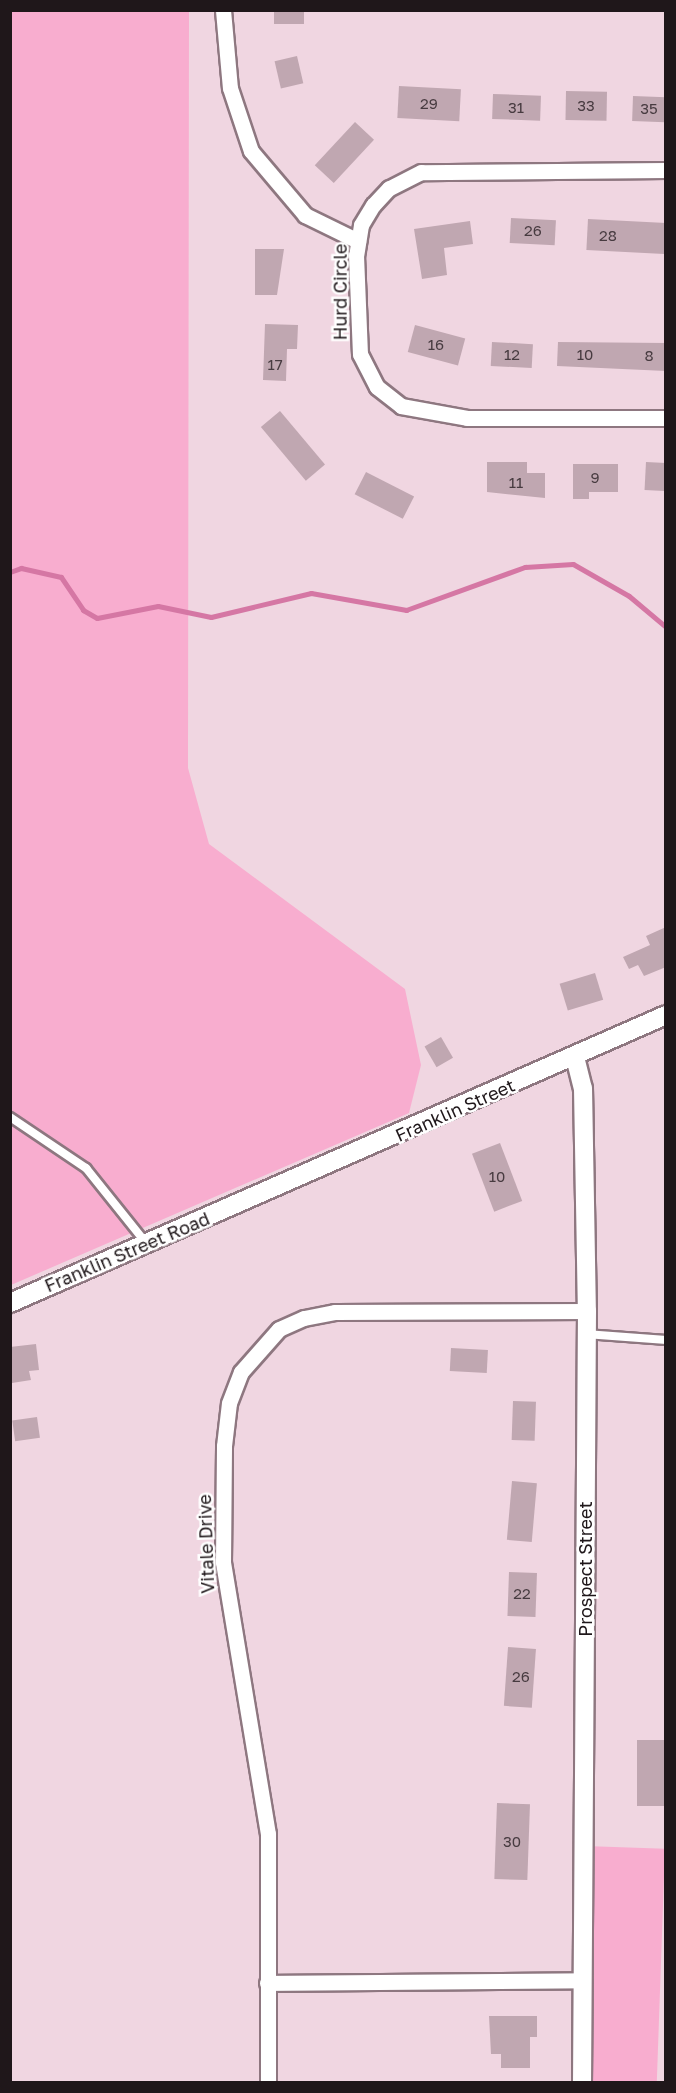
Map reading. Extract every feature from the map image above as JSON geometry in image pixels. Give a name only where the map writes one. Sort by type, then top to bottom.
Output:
[{"type":"street","points":[[223,10],[230,88],[251,151],[305,215],[358,241]]},
{"type":"street","name":"Hurd Circle","points":[[666,170],[421,172],[380,196],[358,241],[358,343],[372,378],[392,400],[429,414],[467,418],[666,418]]},
{"type":"street","name":"Franklin Street","points":[[243,1202],[666,1015]]},
{"type":"street","name":"Prospect Street","points":[[575,1057],[583,1088],[587,1311],[585,1334],[582,2082]]},
{"type":"street","name":"Franklin Street Road","points":[[10,1302],[243,1202]]},
{"type":"street","name":"Vitale Drive","points":[[268,2082],[268,1834],[223,1562],[224,1446],[229,1402],[240,1372],[279,1329],[304,1318],[335,1312],[587,1311]]},
{"type":"street","points":[[267,1983],[582,1980]]},
{"type":"lane","points":[[10,1117],[86,1168],[146,1243]]},
{"type":"lane","points":[[585,1334],[666,1340]]},
{"type":"shaded area","points":[[11,11],[189,11],[188,768],[209,844],[405,989],[421,1065],[409,1113],[11,1285]]},
{"type":"shaded area","points":[[585,1846],[665,1849],[657,2082],[577,2082]]},
{"type":"building","points":[[274,10],[304,10],[304,24],[274,24]]},
{"type":"building","points":[[297,56],[303,83],[281,88],[275,61]]},
{"type":"building","points":[[399,86],[461,89],[459,121],[397,118]]},
{"type":"building","points":[[566,91],[607,92],[606,121],[565,120]]},
{"type":"building","points":[[493,94],[541,96],[540,121],[492,119]]},
{"type":"building","points":[[633,96],[666,97],[665,122],[632,121]]},
{"type":"building","points":[[355,122],[374,140],[334,183],[315,165]]},
{"type":"building","points":[[511,218],[556,220],[555,245],[510,243]]},
{"type":"building","points":[[588,219],[666,223],[664,254],[586,250]]},
{"type":"building","points":[[470,221],[473,244],[444,248],[447,275],[422,279],[414,229]]},
{"type":"building","points":[[255,249],[284,249],[277,295],[255,295]]},
{"type":"building","points":[[265,324],[298,325],[297,349],[287,349],[286,381],[263,380]]},
{"type":"building","points":[[415,325],[465,338],[458,366],[408,352]]},
{"type":"building","points":[[492,342],[533,344],[532,368],[491,366]]},
{"type":"building","points":[[558,342],[666,343],[666,371],[557,366]]},
{"type":"building","points":[[280,411],[325,465],[306,481],[261,427]]},
{"type":"building","points":[[487,462],[527,462],[527,473],[545,473],[545,498],[487,492]]},
{"type":"building","points":[[646,462],[666,463],[665,491],[645,490]]},
{"type":"building","points":[[573,464],[618,464],[618,492],[589,492],[589,499],[573,499]]},
{"type":"building","points":[[366,472],[414,497],[403,519],[355,494]]},
{"type":"building","points":[[666,927],[666,967],[644,976],[638,965],[629,969],[623,957],[650,945],[646,936]]},
{"type":"building","points":[[595,973],[603,1000],[568,1011],[560,984]]},
{"type":"building","points":[[441,1037],[453,1058],[437,1067],[425,1046]]},
{"type":"building","points":[[500,1143],[522,1201],[494,1212],[472,1154]]},
{"type":"building","points":[[36,1344],[39,1370],[29,1371],[31,1380],[12,1383],[10,1347]]},
{"type":"building","points":[[451,1348],[488,1350],[487,1373],[450,1371]]},
{"type":"building","points":[[513,1401],[536,1402],[535,1441],[512,1440]]},
{"type":"building","points":[[37,1417],[40,1438],[15,1441],[12,1420]]},
{"type":"building","points":[[512,1481],[537,1483],[532,1542],[507,1540]]},
{"type":"building","points":[[509,1572],[537,1573],[535,1617],[507,1616]]},
{"type":"building","points":[[508,1647],[536,1649],[532,1708],[504,1706]]},
{"type":"building","points":[[637,1740],[666,1740],[666,1806],[637,1806]]},
{"type":"building","points":[[497,1803],[530,1804],[527,1880],[494,1879]]},
{"type":"building","points":[[489,2016],[537,2016],[537,2037],[530,2037],[530,2068],[501,2068],[501,2054],[491,2054]]},
{"type":"waterway","points":[[10,572],[21,568],[61,577],[83,610],[97,618],[158,606],[211,617],[311,593],[406,610],[525,567],[573,564],[629,596],[666,627]]}]
